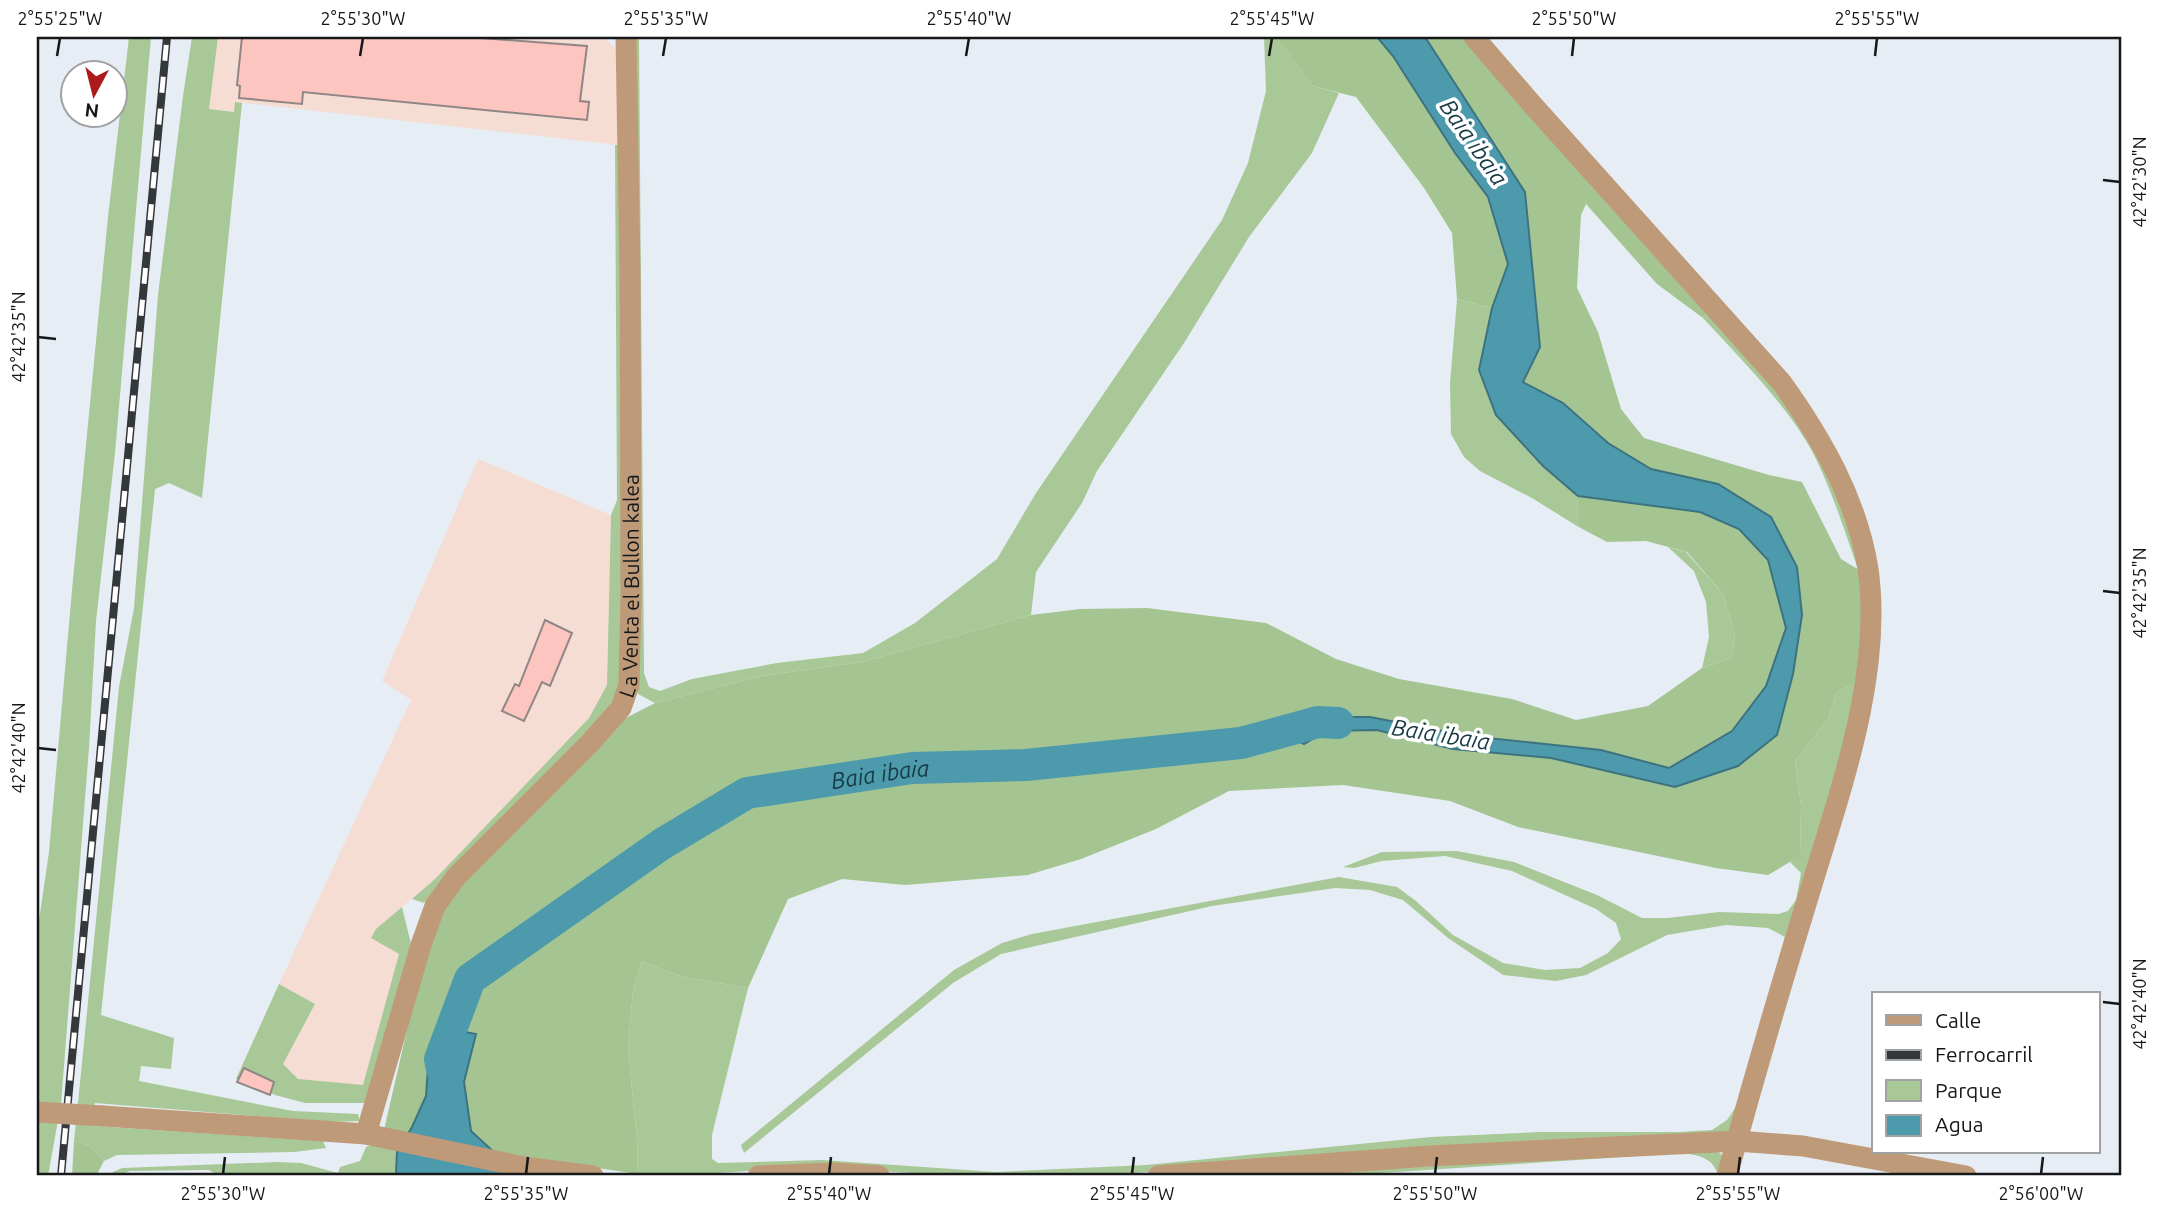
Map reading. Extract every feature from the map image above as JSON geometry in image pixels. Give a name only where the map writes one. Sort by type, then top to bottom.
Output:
[{"type":"street","name":"La Venta el Bullon kalea","points":[[366,1134],[421,945],[435,906],[456,877],[621,708],[629,685],[630,273],[626,37]]},
{"type":"street","points":[[1474,37],[1782,383],[1811,423],[1831,459],[1859,530],[1867,569],[1872,627],[1870,655],[1857,722],[1832,819],[1727,1176]]},
{"type":"street","points":[[37,1112],[366,1134],[524,1167],[593,1176]]},
{"type":"street","points":[[1157,1176],[1429,1156],[1737,1141],[1803,1146],[1966,1176]]},
{"type":"street","points":[[758,1176],[833,1172],[879,1176]]},
{"type":"shaded area","points":[[218,37],[604,37],[615,48],[619,145],[236,102],[235,112],[209,109]]},
{"type":"shaded area","points":[[478,459],[611,515],[607,685],[589,718],[435,879],[376,929],[371,938],[399,954],[363,1086],[298,1079],[282,1064],[315,1004],[279,984],[411,700],[382,681]]},
{"type":"green space","points":[[129,37],[151,37],[115,453],[96,621],[89,748],[61,1104],[48,1176],[37,1176],[37,934],[49,852],[108,217],[118,130],[130,130],[130,60],[126,60]]},
{"type":"green space","points":[[192,37],[218,37],[209,109],[234,112],[235,102],[242,103],[202,498],[169,483],[155,489],[101,1015],[174,1038],[171,1069],[141,1066],[139,1081],[293,1111],[358,1114],[360,1121],[330,1122],[95,1103],[93,1126],[323,1141],[326,1148],[294,1152],[117,1155],[104,1161],[91,1148],[74,1141],[119,687],[134,608],[158,295]]},
{"type":"green space","points":[[633,37],[639,37],[644,673],[649,687],[660,691],[692,679],[777,663],[863,653],[915,623],[997,559],[1036,493],[1222,220],[1248,163],[1266,91],[1264,37],[1276,37],[1313,86],[1339,93],[1312,153],[1249,237],[1184,343],[1097,471],[1082,503],[1036,572],[1031,615],[862,662],[762,676],[655,703],[638,694]]},
{"type":"green space","points":[[1276,37],[1377,37],[1393,56],[1455,153],[1488,197],[1508,264],[1492,308],[1457,299],[1452,233],[1424,188],[1356,97],[1313,86]]},
{"type":"green space","points":[[1425,37],[1465,37],[1710,312],[1703,318],[1657,284],[1586,204],[1581,215],[1577,288],[1598,332],[1621,409],[1644,438],[1769,475],[1802,482],[1841,559],[1864,573],[1864,678],[1837,692],[1828,719],[1795,761],[1801,805],[1800,856],[1768,875],[1716,868],[1518,827],[1450,801],[1343,785],[1229,791],[1156,829],[1081,859],[1028,875],[905,885],[842,879],[788,899],[748,988],[684,977],[642,962],[633,990],[628,1049],[638,1174],[495,1153],[471,1131],[464,1082],[476,1033],[429,1054],[426,1096],[408,1134],[384,1130],[424,956],[451,894],[620,721],[655,703],[762,676],[862,662],[1031,615],[1080,609],[1147,608],[1266,623],[1336,659],[1399,679],[1512,699],[1576,720],[1648,706],[1702,668],[1732,658],[1735,635],[1723,594],[1687,552],[1646,541],[1607,542],[1577,526],[1578,496],[1700,512],[1739,529],[1768,560],[1786,628],[1766,686],[1732,731],[1669,768],[1601,750],[1469,736],[1370,717],[1304,717],[1291,736],[1304,744],[1326,731],[1377,730],[1453,749],[1551,758],[1675,787],[1793,674],[1802,615],[1797,567],[1771,517],[1718,484],[1651,469],[1608,443],[1563,403],[1523,381],[1525,192]]},
{"type":"green space","points":[[615,145],[619,145],[624,667],[615,701],[601,721],[424,903],[412,899],[435,879],[589,718],[607,685],[611,515],[617,500]]},
{"type":"green space","points":[[1457,299],[1492,308],[1479,370],[1496,415],[1543,466],[1578,496],[1577,526],[1532,498],[1480,471],[1464,457],[1451,434],[1450,383]]},
{"type":"green space","points":[[1710,312],[1786,402],[1816,443],[1854,537],[1858,569],[1828,486],[1806,441],[1764,385],[1703,318]]},
{"type":"green space","points":[[1668,547],[1686,552],[1723,594],[1735,635],[1732,658],[1702,668],[1709,637],[1706,602],[1694,571]]},
{"type":"green space","points":[[1864,678],[1733,1129],[1716,1136],[1578,1139],[1094,1176],[962,1176],[809,1167],[672,1176],[638,1174],[628,1049],[633,990],[642,962],[684,977],[748,988],[712,1135],[712,1159],[718,1163],[822,1160],[996,1172],[1146,1165],[1431,1137],[1541,1132],[1712,1130],[1727,1120],[1739,1102],[1785,937],[1768,928],[1726,925],[1667,935],[1586,975],[1556,981],[1503,975],[1448,938],[1403,900],[1370,890],[1335,888],[1212,906],[1001,954],[953,983],[744,1153],[741,1145],[954,970],[1002,943],[1032,934],[1339,877],[1397,887],[1453,935],[1503,963],[1545,970],[1580,968],[1608,953],[1621,939],[1616,923],[1596,909],[1512,871],[1445,856],[1382,861],[1354,868],[1343,867],[1382,852],[1457,851],[1514,862],[1597,895],[1642,918],[1719,912],[1778,914],[1788,911],[1796,900],[1801,873],[1790,862],[1800,855],[1801,805],[1795,761],[1828,719],[1837,692]]},
{"type":"green space","points":[[402,907],[412,948],[374,1103],[305,1103],[275,1095],[236,1079],[279,984],[315,1004],[283,1064],[298,1079],[363,1085],[399,954],[371,938],[376,929]]},
{"type":"green space","points":[[74,1141],[91,1148],[104,1161],[96,1176],[72,1176]]},
{"type":"green space","points":[[376,1142],[401,1147],[397,1176],[219,1176],[209,1170],[130,1171],[110,1176],[122,1168],[278,1162],[301,1163],[338,1173],[340,1167],[360,1161],[366,1147]]},
{"type":"green space","points":[[1713,1148],[1721,1154],[1726,1163],[1718,1176],[1710,1162],[1684,1153],[1335,1176],[1278,1176]]},
{"type":"water","points":[[1377,37],[1425,37],[1525,192],[1540,347],[1523,382],[1563,403],[1608,443],[1651,469],[1718,484],[1771,517],[1797,567],[1802,615],[1793,674],[1777,735],[1738,766],[1675,787],[1551,758],[1453,749],[1377,730],[1326,731],[1304,744],[1290,736],[1304,717],[1370,717],[1469,736],[1601,750],[1669,768],[1732,731],[1766,686],[1786,628],[1768,560],[1739,529],[1700,512],[1578,496],[1543,466],[1496,415],[1479,370],[1492,308],[1508,264],[1488,197],[1455,153],[1393,56]]},
{"type":"water","points":[[438,1027],[476,1034],[464,1082],[471,1131],[495,1153],[500,1168],[512,1176],[396,1174],[397,1152],[426,1096],[429,1054]]},
{"type":"building","points":[[242,37],[467,37],[587,46],[580,101],[589,102],[587,120],[303,92],[302,104],[239,98],[240,86],[237,85]]},
{"type":"building","points":[[545,620],[572,633],[550,686],[542,682],[524,721],[502,711],[515,684],[519,686]]},
{"type":"building","points":[[244,1068],[274,1082],[270,1095],[237,1082]]},
{"type":"waterway","name":"Baia ibaia","points":[[442,1069],[440,1059],[470,979],[662,844],[747,793],[912,768],[1026,765],[1241,743],[1318,722],[1338,723]]},
{"type":"railway","points":[[61,1176],[167,37]]}]
